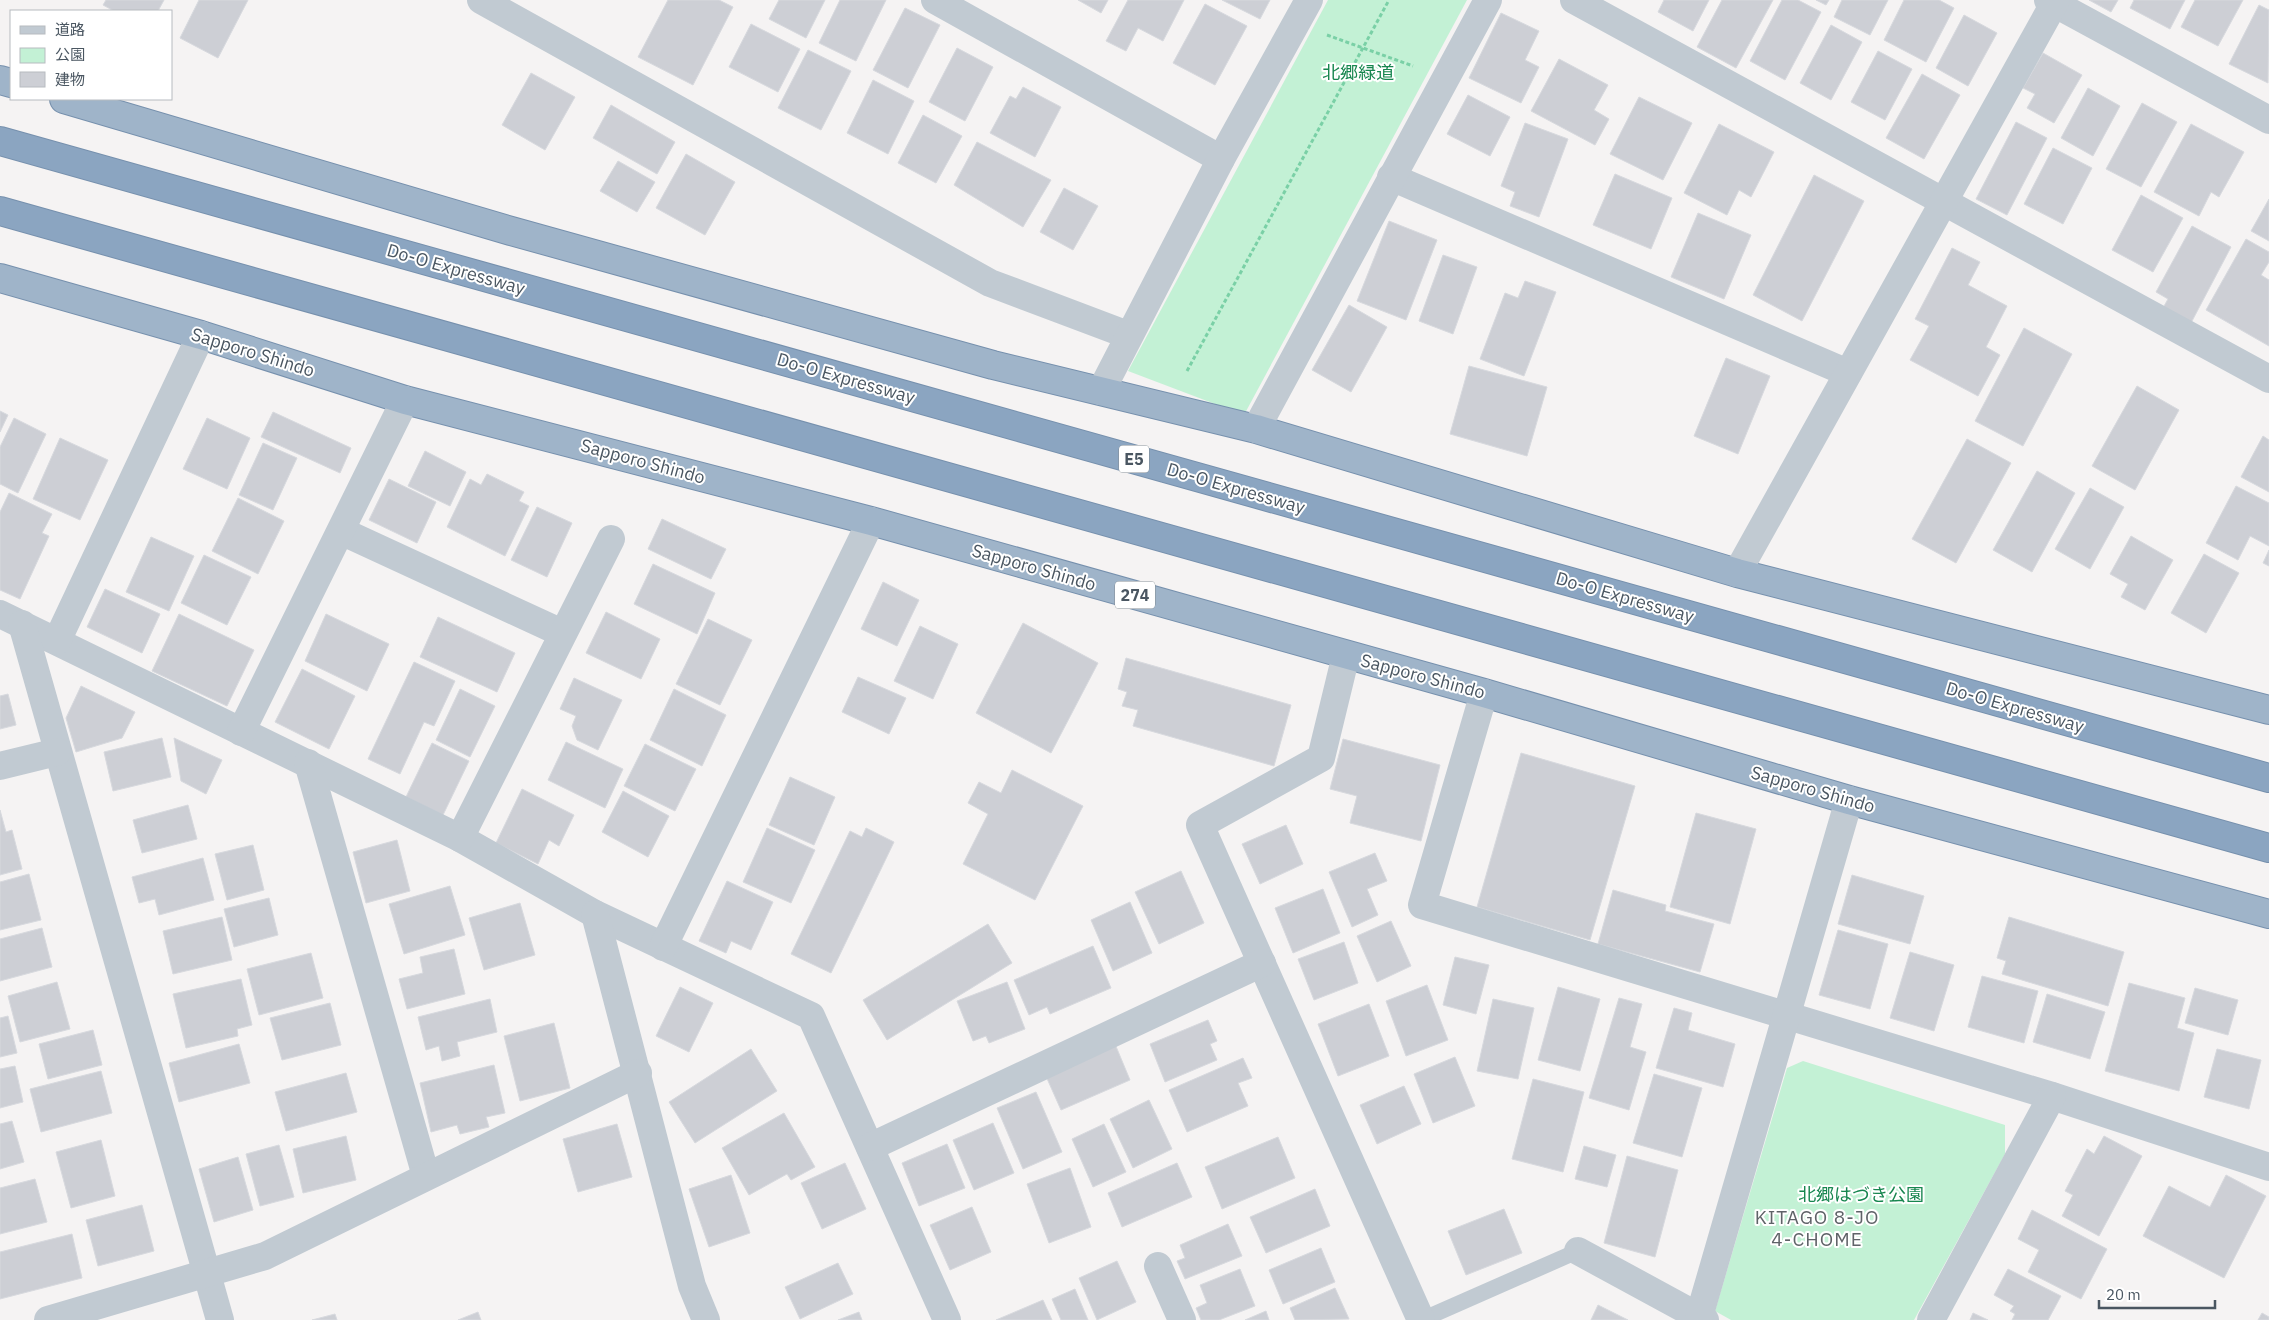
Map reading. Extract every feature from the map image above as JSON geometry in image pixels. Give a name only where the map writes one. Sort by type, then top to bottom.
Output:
[{"type":"highway","points":[[67,100],[520,233],[993,365],[1256,429],[1737,573],[2266,704]]},
{"type":"highway","name":"Do-O Expressway","points":[[0,141],[2269,778]]},
{"type":"highway","points":[[0,211],[2269,848]]},
{"type":"highway","name":"Sapporo Shindo","points":[[0,278],[201,335],[405,400],[871,520],[1484,693],[1849,800],[2269,914]]},
{"type":"street","points":[[481,0],[990,283],[1128,335]]},
{"type":"street","points":[[935,0],[1221,159]]},
{"type":"street","points":[[1100,391],[1221,159],[1309,0]]},
{"type":"street","points":[[1256,429],[1488,0]]},
{"type":"street","points":[[1574,0],[1944,200],[2269,379]]},
{"type":"street","points":[[1737,573],[2053,1],[2269,120]]},
{"type":"street","points":[[1391,177],[1848,373]]},
{"type":"street","points":[[56,641],[201,335]]},
{"type":"street","points":[[241,732],[405,400]]},
{"type":"street","points":[[664,947],[871,520]]},
{"type":"street","points":[[341,531],[562,633]]},
{"type":"street","points":[[460,838],[611,539]]},
{"type":"street","points":[[11,619],[460,838],[595,914],[811,1016],[947,1320]]},
{"type":"street","points":[[11,619],[57,752],[220,1320]]},
{"type":"street","points":[[1346,655],[1321,758],[1200,825],[1421,1320]]},
{"type":"street","points":[[1484,693],[1422,905],[2052,1096],[2269,1167]]},
{"type":"street","points":[[0,766],[57,752]]},
{"type":"street","points":[[308,763],[426,1176]]},
{"type":"street","points":[[1578,1251],[1702,1318],[1786,1016],[1849,800]]},
{"type":"street","points":[[595,914],[692,1286],[706,1320]]},
{"type":"street","points":[[870,1147],[1262,962]]},
{"type":"street","points":[[48,1320],[265,1256],[638,1073]]},
{"type":"street","points":[[1931,1320],[2052,1096]]},
{"type":"street","points":[[1158,1266],[1182,1320]]},
{"type":"lane","points":[[1421,1320],[1578,1251]]},
{"type":"path","points":[[1187,371],[1389,0]]},
{"type":"path","points":[[1296,24],[1446,78]]},
{"type":"green space","name":"北郷緑道","points":[[1328,0],[1467,0],[1244,415],[1128,371]]},
{"type":"green space","name":"北郷はづき公園","points":[[1803,1061],[2005,1125],[2005,1154],[1914,1320],[1731,1320],[1715,1311],[1787,1068]]},
{"type":"building","points":[[106,0],[164,0],[159,10],[112,10],[103,5]]},
{"type":"building","points":[[199,0],[248,0],[218,58],[180,38]]},
{"type":"building","points":[[668,0],[719,0],[733,7],[693,85],[638,57]]},
{"type":"building","points":[[779,0],[825,0],[806,38],[769,19]]},
{"type":"building","points":[[840,0],[886,0],[856,61],[819,43]]},
{"type":"building","points":[[1078,0],[1108,0],[1101,13]]},
{"type":"building","points":[[1128,0],[1184,0],[1163,41],[1138,28],[1126,51],[1106,41]]},
{"type":"building","points":[[1222,0],[1270,0],[1260,19]]},
{"type":"building","points":[[1664,0],[1709,0],[1693,31],[1658,12]]},
{"type":"building","points":[[1722,0],[1773,0],[1736,68],[1697,47]]},
{"type":"building","points":[[1782,0],[1798,0],[1821,12],[1785,80],[1750,61]]},
{"type":"building","points":[[1816,0],[1829,0],[1826,5]]},
{"type":"building","points":[[1842,0],[1888,0],[1870,35],[1834,17]]},
{"type":"building","points":[[1904,0],[1939,0],[1954,8],[1926,62],[1884,40]]},
{"type":"building","points":[[2089,0],[2118,0],[2111,12]]},
{"type":"building","points":[[2134,0],[2185,0],[2170,29],[2130,8]]},
{"type":"building","points":[[2195,0],[2243,0],[2218,46],[2181,27]]},
{"type":"building","points":[[1205,4],[1247,26],[1215,85],[1173,63]]},
{"type":"building","points":[[2259,5],[2269,10],[2268,83],[2229,64]]},
{"type":"building","points":[[905,8],[940,25],[908,88],[873,70]]},
{"type":"building","points":[[1501,13],[1539,31],[1525,60],[1539,67],[1521,103],[1469,78]]},
{"type":"building","points":[[1964,15],[1997,33],[1968,86],[1936,68]]},
{"type":"building","points":[[751,24],[800,49],[778,92],[729,67]]},
{"type":"building","points":[[1831,25],[1862,42],[1831,100],[1800,83]]},
{"type":"building","points":[[957,48],[993,67],[965,121],[929,102]]},
{"type":"building","points":[[808,50],[851,71],[821,130],[778,108]]},
{"type":"building","points":[[1878,51],[1912,69],[1885,120],[1851,102]]},
{"type":"building","points":[[2043,53],[2082,75],[2054,123],[2027,108],[2035,94],[2023,88]]},
{"type":"building","points":[[1559,59],[1608,85],[1594,110],[1609,119],[1595,145],[1531,111]]},
{"type":"building","points":[[531,73],[575,97],[545,150],[502,125]]},
{"type":"building","points":[[1922,74],[1960,95],[1924,159],[1886,138]]},
{"type":"building","points":[[873,80],[914,101],[888,154],[847,133]]},
{"type":"building","points":[[1023,87],[1061,107],[1035,157],[990,133],[1010,96],[1016,99]]},
{"type":"building","points":[[2088,88],[2120,106],[2093,156],[2061,138]]},
{"type":"building","points":[[1468,95],[1510,117],[1490,156],[1447,134]]},
{"type":"building","points":[[1639,97],[1692,123],[1663,180],[1610,154]]},
{"type":"building","points":[[2142,103],[2177,122],[2141,187],[2106,169]]},
{"type":"building","points":[[611,105],[675,142],[657,174],[593,138]]},
{"type":"building","points":[[923,115],[962,136],[936,183],[898,163]]},
{"type":"building","points":[[2016,122],[2047,138],[2007,215],[1976,199]]},
{"type":"building","points":[[1525,123],[1568,139],[1539,217],[1510,206],[1515,192],[1501,186]]},
{"type":"building","points":[[1719,124],[1774,152],[1751,197],[1739,190],[1727,215],[1684,193]]},
{"type":"building","points":[[2191,124],[2244,152],[2219,197],[2211,192],[2199,216],[2154,192]]},
{"type":"building","points":[[977,142],[1051,180],[1023,227],[954,185]]},
{"type":"building","points":[[2053,148],[2092,168],[2063,224],[2024,204]]},
{"type":"building","points":[[686,154],[735,182],[705,235],[656,208]]},
{"type":"building","points":[[618,161],[655,182],[637,212],[600,191]]},
{"type":"building","points":[[1615,174],[1672,198],[1651,249],[1593,225]]},
{"type":"building","points":[[1814,175],[1864,201],[1802,321],[1753,295]]},
{"type":"building","points":[[1064,188],[1098,206],[1073,250],[1040,232]]},
{"type":"building","points":[[2141,195],[2183,218],[2153,272],[2112,250]]},
{"type":"building","points":[[2269,199],[2269,241],[2251,231]]},
{"type":"building","points":[[1698,213],[1751,235],[1724,299],[1671,277]]},
{"type":"building","points":[[1389,221],[1437,240],[1406,320],[1357,301]]},
{"type":"building","points":[[2192,226],[2231,247],[2191,323],[2163,308],[2168,299],[2156,292]]},
{"type":"building","points":[[2246,239],[2269,252],[2269,262],[2261,275],[2269,280],[2269,346],[2206,310]]},
{"type":"building","points":[[1952,248],[1980,262],[1968,285],[2007,306],[1986,347],[2000,355],[1978,396],[1910,360],[1929,326],[1915,319]]},
{"type":"building","points":[[1443,255],[1477,267],[1453,334],[1419,321]]},
{"type":"building","points":[[1525,281],[1556,292],[1524,376],[1480,359],[1505,293],[1518,298]]},
{"type":"building","points":[[1349,305],[1387,327],[1351,392],[1312,370]]},
{"type":"building","points":[[2024,328],[2072,354],[2023,446],[1975,421]]},
{"type":"building","points":[[1726,358],[1770,376],[1738,454],[1694,436]]},
{"type":"building","points":[[1469,366],[1547,387],[1527,456],[1450,434]]},
{"type":"building","points":[[2137,386],[2179,410],[2135,490],[2092,466]]},
{"type":"building","points":[[0,411],[8,415],[0,432]]},
{"type":"building","points":[[273,412],[351,448],[340,473],[261,437]]},
{"type":"building","points":[[14,418],[46,434],[18,493],[0,484],[0,447]]},
{"type":"building","points":[[207,418],[250,438],[227,489],[183,469]]},
{"type":"building","points":[[2263,436],[2269,440],[2269,492],[2241,477]]},
{"type":"building","points":[[60,438],[108,460],[80,520],[33,499]]},
{"type":"building","points":[[1967,439],[2011,463],[1956,563],[1912,539]]},
{"type":"building","points":[[263,443],[297,458],[273,510],[239,495]]},
{"type":"building","points":[[425,451],[466,472],[450,506],[408,486]]},
{"type":"building","points":[[2037,471],[2075,493],[2032,572],[1993,550]]},
{"type":"building","points":[[487,474],[524,492],[519,501],[529,506],[505,556],[447,527],[470,479],[481,485]]},
{"type":"building","points":[[389,479],[436,502],[417,543],[369,520]]},
{"type":"building","points":[[2236,486],[2269,503],[2269,546],[2250,536],[2238,560],[2206,543]]},
{"type":"building","points":[[2090,488],[2124,507],[2090,569],[2055,549]]},
{"type":"building","points":[[9,493],[52,514],[42,533],[49,536],[20,599],[0,590],[0,512]]},
{"type":"building","points":[[238,498],[284,521],[258,574],[212,551]]},
{"type":"building","points":[[537,507],[572,523],[547,577],[511,560]]},
{"type":"building","points":[[662,519],[726,549],[711,579],[648,549]]},
{"type":"building","points":[[2131,536],[2173,560],[2145,610],[2121,597],[2128,584],[2110,574]]},
{"type":"building","points":[[151,537],[194,556],[169,611],[126,592]]},
{"type":"building","points":[[2269,550],[2269,566],[2263,563]]},
{"type":"building","points":[[2204,554],[2239,573],[2206,633],[2171,613]]},
{"type":"building","points":[[204,555],[251,577],[227,625],[181,603]]},
{"type":"building","points":[[653,564],[715,593],[697,634],[634,604]]},
{"type":"building","points":[[883,582],[919,600],[897,646],[861,629]]},
{"type":"building","points":[[105,589],[160,614],[142,653],[87,627]]},
{"type":"building","points":[[606,612],[660,639],[641,679],[586,653]]},
{"type":"building","points":[[179,614],[254,650],[227,706],[152,671]]},
{"type":"building","points":[[326,614],[389,644],[367,691],[305,661]]},
{"type":"building","points":[[438,617],[515,653],[497,692],[420,657]]},
{"type":"building","points":[[708,619],[752,640],[720,705],[676,684]]},
{"type":"building","points":[[1023,623],[1098,663],[1051,753],[976,713]]},
{"type":"building","points":[[920,626],[958,644],[933,699],[894,681]]},
{"type":"building","points":[[1126,658],[1291,705],[1274,766],[1133,726],[1138,710],[1122,706],[1127,692],[1118,689]]},
{"type":"building","points":[[414,662],[455,681],[434,726],[424,722],[400,774],[368,759]]},
{"type":"building","points":[[302,669],[355,696],[329,749],[275,722]]},
{"type":"building","points":[[858,677],[906,698],[889,734],[842,712]]},
{"type":"building","points":[[574,678],[622,700],[598,750],[577,740],[572,726],[576,716],[560,709]]},
{"type":"building","points":[[81,686],[135,712],[122,738],[76,752],[66,718]]},
{"type":"building","points":[[460,689],[495,706],[470,757],[436,740]]},
{"type":"building","points":[[674,689],[726,715],[702,766],[650,740]]},
{"type":"building","points":[[8,694],[16,725],[0,729],[0,696]]},
{"type":"building","points":[[162,738],[171,777],[113,791],[104,752]]},
{"type":"building","points":[[174,738],[222,760],[206,794],[181,781]]},
{"type":"building","points":[[1343,739],[1440,765],[1421,841],[1350,823],[1357,796],[1330,789]]},
{"type":"building","points":[[566,742],[623,769],[605,808],[548,780]]},
{"type":"building","points":[[432,743],[469,761],[443,815],[406,797]]},
{"type":"building","points":[[645,744],[696,769],[675,811],[624,786]]},
{"type":"building","points":[[1521,753],[1635,786],[1590,940],[1477,907]]},
{"type":"building","points":[[1012,770],[1083,806],[1035,900],[963,864],[988,814],[968,803],[979,782],[1001,793]]},
{"type":"building","points":[[790,777],[835,797],[814,845],[769,825]]},
{"type":"building","points":[[522,789],[574,815],[559,846],[549,840],[538,864],[496,843]]},
{"type":"building","points":[[623,791],[669,816],[648,857],[602,832]]},
{"type":"building","points":[[188,805],[197,839],[142,853],[133,820]]},
{"type":"building","points":[[0,810],[6,832],[12,830],[22,869],[0,875]]},
{"type":"building","points":[[1696,813],[1756,829],[1730,924],[1670,907]]},
{"type":"building","points":[[1286,825],[1303,864],[1260,884],[1242,844]]},
{"type":"building","points":[[767,828],[815,850],[791,903],[743,882]]},
{"type":"building","points":[[866,828],[894,842],[831,973],[791,954],[850,831],[862,837]]},
{"type":"building","points":[[397,840],[410,891],[366,903],[353,852]]},
{"type":"building","points":[[253,845],[264,890],[227,900],[215,854]]},
{"type":"building","points":[[1375,853],[1387,881],[1367,889],[1378,915],[1352,927],[1329,872]]},
{"type":"building","points":[[203,858],[214,900],[159,915],[155,899],[139,903],[132,877]]},
{"type":"building","points":[[1181,871],[1204,923],[1159,944],[1135,892]]},
{"type":"building","points":[[29,874],[41,920],[0,930],[0,882]]},
{"type":"building","points":[[1852,875],[1924,896],[1910,944],[1838,924]]},
{"type":"building","points":[[727,881],[773,902],[751,950],[731,941],[726,953],[699,941]]},
{"type":"building","points":[[450,886],[465,935],[404,954],[389,904]]},
{"type":"building","points":[[1323,889],[1340,933],[1293,953],[1275,908]]},
{"type":"building","points":[[1613,890],[1666,905],[1665,911],[1714,924],[1700,972],[1598,944]]},
{"type":"building","points":[[269,898],[278,935],[234,947],[224,909]]},
{"type":"building","points":[[1130,902],[1152,953],[1113,971],[1091,920]]},
{"type":"building","points":[[520,903],[535,955],[484,970],[469,918]]},
{"type":"building","points":[[222,917],[232,960],[173,974],[163,931]]},
{"type":"building","points":[[2009,917],[2124,952],[2108,1006],[2002,974],[2006,961],[1997,958]]},
{"type":"building","points":[[1391,921],[1411,966],[1377,982],[1357,936]]},
{"type":"building","points":[[988,924],[1012,963],[887,1040],[863,1000]]},
{"type":"building","points":[[42,928],[52,967],[0,981],[0,939]]},
{"type":"building","points":[[1838,930],[1888,944],[1870,1009],[1819,995]]},
{"type":"building","points":[[1344,942],[1358,983],[1314,1000],[1298,959]]},
{"type":"building","points":[[1093,946],[1111,988],[1050,1014],[1047,1007],[1029,1015],[1014,980]]},
{"type":"building","points":[[454,949],[465,994],[407,1009],[399,979],[423,973],[420,957]]},
{"type":"building","points":[[1910,952],[1954,965],[1934,1031],[1890,1018]]},
{"type":"building","points":[[311,953],[323,998],[259,1015],[247,969]]},
{"type":"building","points":[[1455,957],[1489,965],[1476,1014],[1443,1005]]},
{"type":"building","points":[[1982,976],[2038,991],[2024,1043],[1968,1027]]},
{"type":"building","points":[[241,979],[252,1025],[237,1029],[238,1036],[186,1048],[173,994]]},
{"type":"building","points":[[57,982],[70,1029],[20,1042],[8,996]]},
{"type":"building","points":[[1007,982],[1025,1029],[989,1043],[986,1036],[973,1041],[957,1001]]},
{"type":"building","points":[[2129,983],[2185,998],[2177,1028],[2194,1033],[2179,1091],[2105,1071]]},
{"type":"building","points":[[1427,985],[1448,1040],[1406,1056],[1386,1001]]},
{"type":"building","points":[[680,987],[713,1003],[689,1052],[656,1036]]},
{"type":"building","points":[[1558,987],[1600,999],[1580,1071],[1538,1060]]},
{"type":"building","points":[[2195,988],[2238,1000],[2228,1035],[2185,1023]]},
{"type":"building","points":[[2047,994],[2105,1012],[2090,1059],[2033,1042]]},
{"type":"building","points":[[1619,998],[1642,1004],[1630,1047],[1646,1052],[1629,1110],[1589,1098]]},
{"type":"building","points":[[490,999],[497,1032],[457,1042],[460,1056],[442,1061],[439,1046],[426,1050],[418,1017]]},
{"type":"building","points":[[1493,999],[1534,1008],[1518,1079],[1477,1071]]},
{"type":"building","points":[[330,1003],[341,1045],[282,1060],[270,1018]]},
{"type":"building","points":[[1369,1004],[1389,1056],[1338,1076],[1318,1024]]},
{"type":"building","points":[[1674,1008],[1692,1013],[1688,1030],[1735,1044],[1723,1087],[1656,1068]]},
{"type":"building","points":[[8,1016],[17,1053],[0,1057],[0,1018]]},
{"type":"building","points":[[1208,1020],[1217,1041],[1210,1044],[1217,1060],[1165,1082],[1150,1044]]},
{"type":"building","points":[[554,1023],[570,1088],[520,1101],[504,1036]]},
{"type":"building","points":[[93,1030],[102,1065],[48,1079],[39,1044]]},
{"type":"building","points":[[239,1044],[250,1083],[179,1102],[169,1063]]},
{"type":"building","points":[[1115,1044],[1130,1080],[1061,1110],[1045,1074]]},
{"type":"building","points":[[751,1049],[777,1091],[695,1143],[669,1102]]},
{"type":"building","points":[[2217,1049],[2261,1060],[2249,1109],[2204,1097]]},
{"type":"building","points":[[1455,1057],[1475,1106],[1433,1123],[1414,1074]]},
{"type":"building","points":[[1243,1058],[1252,1078],[1238,1083],[1248,1106],[1187,1132],[1169,1090]]},
{"type":"building","points":[[494,1065],[505,1113],[486,1117],[489,1127],[460,1134],[457,1125],[431,1132],[420,1083]]},
{"type":"building","points":[[15,1066],[23,1102],[0,1108],[0,1069]]},
{"type":"building","points":[[101,1071],[112,1113],[41,1132],[30,1089]]},
{"type":"building","points":[[346,1073],[357,1112],[286,1131],[275,1092]]},
{"type":"building","points":[[1654,1074],[1702,1088],[1682,1157],[1633,1143]]},
{"type":"building","points":[[1533,1079],[1584,1092],[1563,1172],[1512,1159]]},
{"type":"building","points":[[1404,1086],[1421,1124],[1377,1144],[1360,1105]]},
{"type":"building","points":[[1036,1092],[1062,1152],[1023,1169],[997,1108]]},
{"type":"building","points":[[1149,1100],[1172,1149],[1133,1168],[1110,1119]]},
{"type":"building","points":[[784,1113],[815,1167],[791,1180],[787,1174],[749,1195],[722,1148]]},
{"type":"building","points":[[12,1121],[24,1162],[0,1169],[0,1124]]},
{"type":"building","points":[[993,1123],[1014,1173],[974,1190],[953,1140]]},
{"type":"building","points":[[617,1124],[632,1177],[578,1192],[563,1139]]},
{"type":"building","points":[[1104,1124],[1126,1172],[1093,1187],[1072,1139]]},
{"type":"building","points":[[346,1136],[356,1180],[303,1193],[293,1149]]},
{"type":"building","points":[[2104,1136],[2142,1156],[2099,1236],[2062,1216],[2073,1195],[2065,1191],[2087,1149],[2094,1154]]},
{"type":"building","points":[[1278,1137],[1295,1178],[1222,1209],[1205,1167]]},
{"type":"building","points":[[101,1140],[115,1196],[71,1208],[56,1152]]},
{"type":"building","points":[[947,1144],[965,1188],[919,1206],[902,1163]]},
{"type":"building","points":[[279,1145],[294,1197],[260,1206],[246,1154]]},
{"type":"building","points":[[1584,1146],[1616,1155],[1607,1187],[1575,1179]]},
{"type":"building","points":[[1627,1156],[1678,1170],[1655,1257],[1604,1243]]},
{"type":"building","points":[[238,1157],[253,1210],[214,1222],[199,1169]]},
{"type":"building","points":[[845,1163],[866,1209],[822,1229],[801,1183]]},
{"type":"building","points":[[1177,1163],[1192,1197],[1122,1227],[1108,1193]]},
{"type":"building","points":[[1070,1168],[1091,1227],[1049,1243],[1027,1184]]},
{"type":"building","points":[[731,1175],[750,1233],[709,1247],[689,1189]]},
{"type":"building","points":[[2226,1175],[2266,1196],[2224,1278],[2143,1236],[2169,1186],[2210,1207]]},
{"type":"building","points":[[35,1179],[47,1222],[0,1234],[0,1188]]},
{"type":"building","points":[[1315,1189],[1330,1226],[1266,1253],[1250,1217]]},
{"type":"building","points":[[142,1205],[154,1251],[98,1266],[86,1220]]},
{"type":"building","points":[[972,1207],[991,1252],[950,1270],[930,1225]]},
{"type":"building","points":[[1504,1209],[1522,1253],[1466,1275],[1448,1231]]},
{"type":"building","points":[[2032,1210],[2107,1249],[2081,1299],[2028,1272],[2039,1250],[2018,1239]]},
{"type":"building","points":[[1228,1224],[1242,1256],[1185,1279],[1177,1261],[1185,1258],[1180,1245]]},
{"type":"building","points":[[72,1234],[82,1278],[0,1299],[0,1252]]},
{"type":"building","points":[[1321,1248],[1335,1282],[1283,1304],[1269,1270]]},
{"type":"building","points":[[1117,1261],[1136,1302],[1097,1320],[1079,1278]]},
{"type":"building","points":[[838,1263],[853,1294],[800,1319],[785,1287]]},
{"type":"building","points":[[1240,1269],[1255,1306],[1219,1320],[1201,1320],[1196,1308],[1207,1303],[1200,1285]]},
{"type":"building","points":[[2008,1269],[2061,1296],[2048,1320],[2012,1320],[2015,1314],[2010,1311],[2014,1306],[1994,1295]]},
{"type":"building","points":[[1335,1288],[1349,1319],[1295,1320],[1290,1308]]},
{"type":"building","points":[[1075,1289],[1088,1320],[1061,1320],[1052,1299]]},
{"type":"building","points":[[1043,1300],[1052,1320],[996,1320]]},
{"type":"building","points":[[1598,1305],[1628,1320],[1591,1320]]},
{"type":"building","points":[[1266,1311],[1269,1320],[1245,1320]]},
{"type":"building","points":[[478,1312],[481,1320],[458,1320]]},
{"type":"building","points":[[859,1312],[862,1320],[838,1320]]},
{"type":"building","points":[[1973,1313],[1988,1320],[1970,1320]]},
{"type":"building","points":[[2262,1313],[2269,1317],[2269,1320],[2258,1320]]},
{"type":"building","points":[[335,1314],[337,1320],[312,1320]]},
{"type":"district","name":"KITAGO 8-JO 4-CHOME","points":[[1817,1228]]}]
